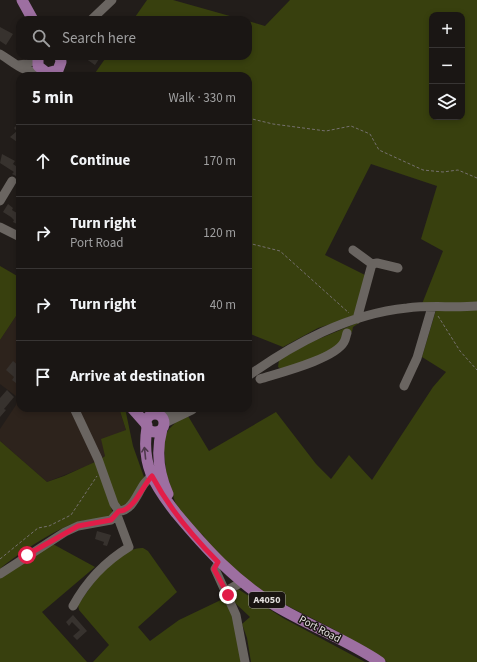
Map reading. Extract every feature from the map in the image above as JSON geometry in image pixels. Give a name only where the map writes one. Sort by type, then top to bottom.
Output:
[{"type":"main road","points":[[22,0],[29,16]]},
{"type":"main road","points":[[37,60],[38,66],[45,72]]},
{"type":"main road","points":[[52,72],[58,70],[60,60]]},
{"type":"main road","points":[[61,60],[62,72]]},
{"type":"main road","points":[[135,412],[147,426],[155,432],[158,418],[148,417],[147,426]]},
{"type":"main road","name":"Port Road","points":[[158,418],[159,454],[162,477],[176,512]]},
{"type":"main road","name":"Port Road","points":[[147,426],[145,450],[147,463],[152,476],[168,504],[218,562],[242,582],[280,608],[380,662]]},
{"type":"street","points":[[95,16],[112,0]]},
{"type":"street","points":[[0,54],[19,67],[30,72]]},
{"type":"street","points":[[18,65],[27,64],[33,60]]},
{"type":"street","points":[[0,201],[12,181]]},
{"type":"street","points":[[0,227],[16,235]]},
{"type":"street","points":[[353,250],[372,264],[377,263],[398,268]]},
{"type":"street","points":[[355,319],[372,264]]},
{"type":"street","points":[[252,373],[303,342],[355,319],[404,308],[432,309],[477,306]]},
{"type":"street","points":[[404,386],[417,358],[432,309]]},
{"type":"street","points":[[260,379],[325,356],[344,342],[347,332]]},
{"type":"street","points":[[270,361],[278,373]]},
{"type":"street","points":[[73,606],[82,590],[94,575],[130,547],[103,471],[76,412]]},
{"type":"street","points":[[158,418],[167,412]]},
{"type":"street","points":[[0,574],[65,532],[78,526],[111,520],[118,513],[130,506],[156,472],[156,459],[159,454]]},
{"type":"street","points":[[218,562],[214,569],[226,591],[236,615],[245,662]]},
{"type":"street","points":[[226,591],[239,586],[242,582]]},
{"type":"path","points":[[252,119],[273,124],[326,131],[351,126],[370,134],[379,150],[423,170],[443,172],[458,170],[477,178]]},
{"type":"path","points":[[252,244],[280,251],[355,319]]},
{"type":"path","points":[[432,309],[460,351],[477,370]]},
{"type":"path","points":[[0,559],[38,528],[49,526],[71,515],[96,476],[103,471]]},
{"type":"shaded area","points":[[16,316],[16,396],[0,384],[0,340]]},
{"type":"shaded area","points":[[16,405],[16,412],[120,412],[126,430],[105,456],[87,466],[47,482],[0,441],[0,429]]},
{"type":"green space","points":[[147,0],[173,0],[230,16],[136,16]]},
{"type":"green space","points":[[290,0],[477,0],[477,304],[422,304],[443,251],[421,239],[437,186],[371,164],[325,255],[367,276],[353,317],[318,328],[283,347],[252,335],[252,72],[96,72],[104,60],[252,60],[252,22],[265,26]]},
{"type":"green space","points":[[0,266],[16,275],[16,316],[0,340]]},
{"type":"green space","points":[[477,309],[477,662],[387,662],[335,630],[272,598],[242,577],[208,544],[203,535],[194,529],[176,505],[166,473],[164,448],[165,436],[169,429],[178,420],[188,416],[209,451],[276,412],[316,464],[331,479],[349,455],[372,480],[433,387],[446,372],[422,357],[436,310]]},
{"type":"green space","points":[[362,321],[353,327],[352,332],[350,332],[343,340],[318,356],[281,369],[278,367],[279,360],[309,343]]},
{"type":"green space","points":[[120,412],[126,412],[133,446],[144,477],[130,501],[122,506],[118,505],[101,459],[105,456],[101,439],[126,430]]},
{"type":"green space","points":[[0,441],[47,482],[97,461],[113,514],[110,518],[82,521],[63,528],[27,549],[0,569]]},
{"type":"green space","points":[[51,543],[95,567],[42,612],[87,662],[0,662],[0,576]]},
{"type":"green space","points":[[143,548],[148,551],[177,592],[138,627],[150,641],[179,620],[225,598],[236,621],[242,662],[93,662],[109,645],[79,610],[78,605],[98,578],[114,560],[133,549]]},
{"type":"green space","points":[[238,589],[283,618],[365,662],[251,662],[247,638],[242,624],[250,617],[233,601],[230,594]]},
{"type":"building","points":[[0,27],[13,34],[6,45],[0,41]]},
{"type":"building","points":[[88,60],[98,60],[95,65]]},
{"type":"building","points":[[16,132],[16,141],[10,137]]},
{"type":"building","points":[[2,154],[15,161],[13,164],[16,166],[16,176],[12,174],[14,172],[0,163]]},
{"type":"building","points":[[8,204],[13,208],[12,210],[16,212],[16,224],[13,222],[14,220],[11,217],[3,212]]},
{"type":"building","points":[[13,361],[16,364],[16,383],[12,380],[14,377],[6,370]]},
{"type":"building","points":[[7,390],[14,397],[4,409],[6,410],[0,417],[0,398]]},
{"type":"building","points":[[97,531],[111,535],[107,546],[103,545],[104,542],[95,539]]},
{"type":"building","points":[[73,615],[87,631],[77,640],[73,636],[80,630],[72,622],[69,626],[66,622]]},
{"type":"route","points":[[27,555],[65,532],[78,526],[111,520],[119,511],[123,511],[130,506],[152,476],[168,504],[218,562],[214,569],[228,595]]}]
